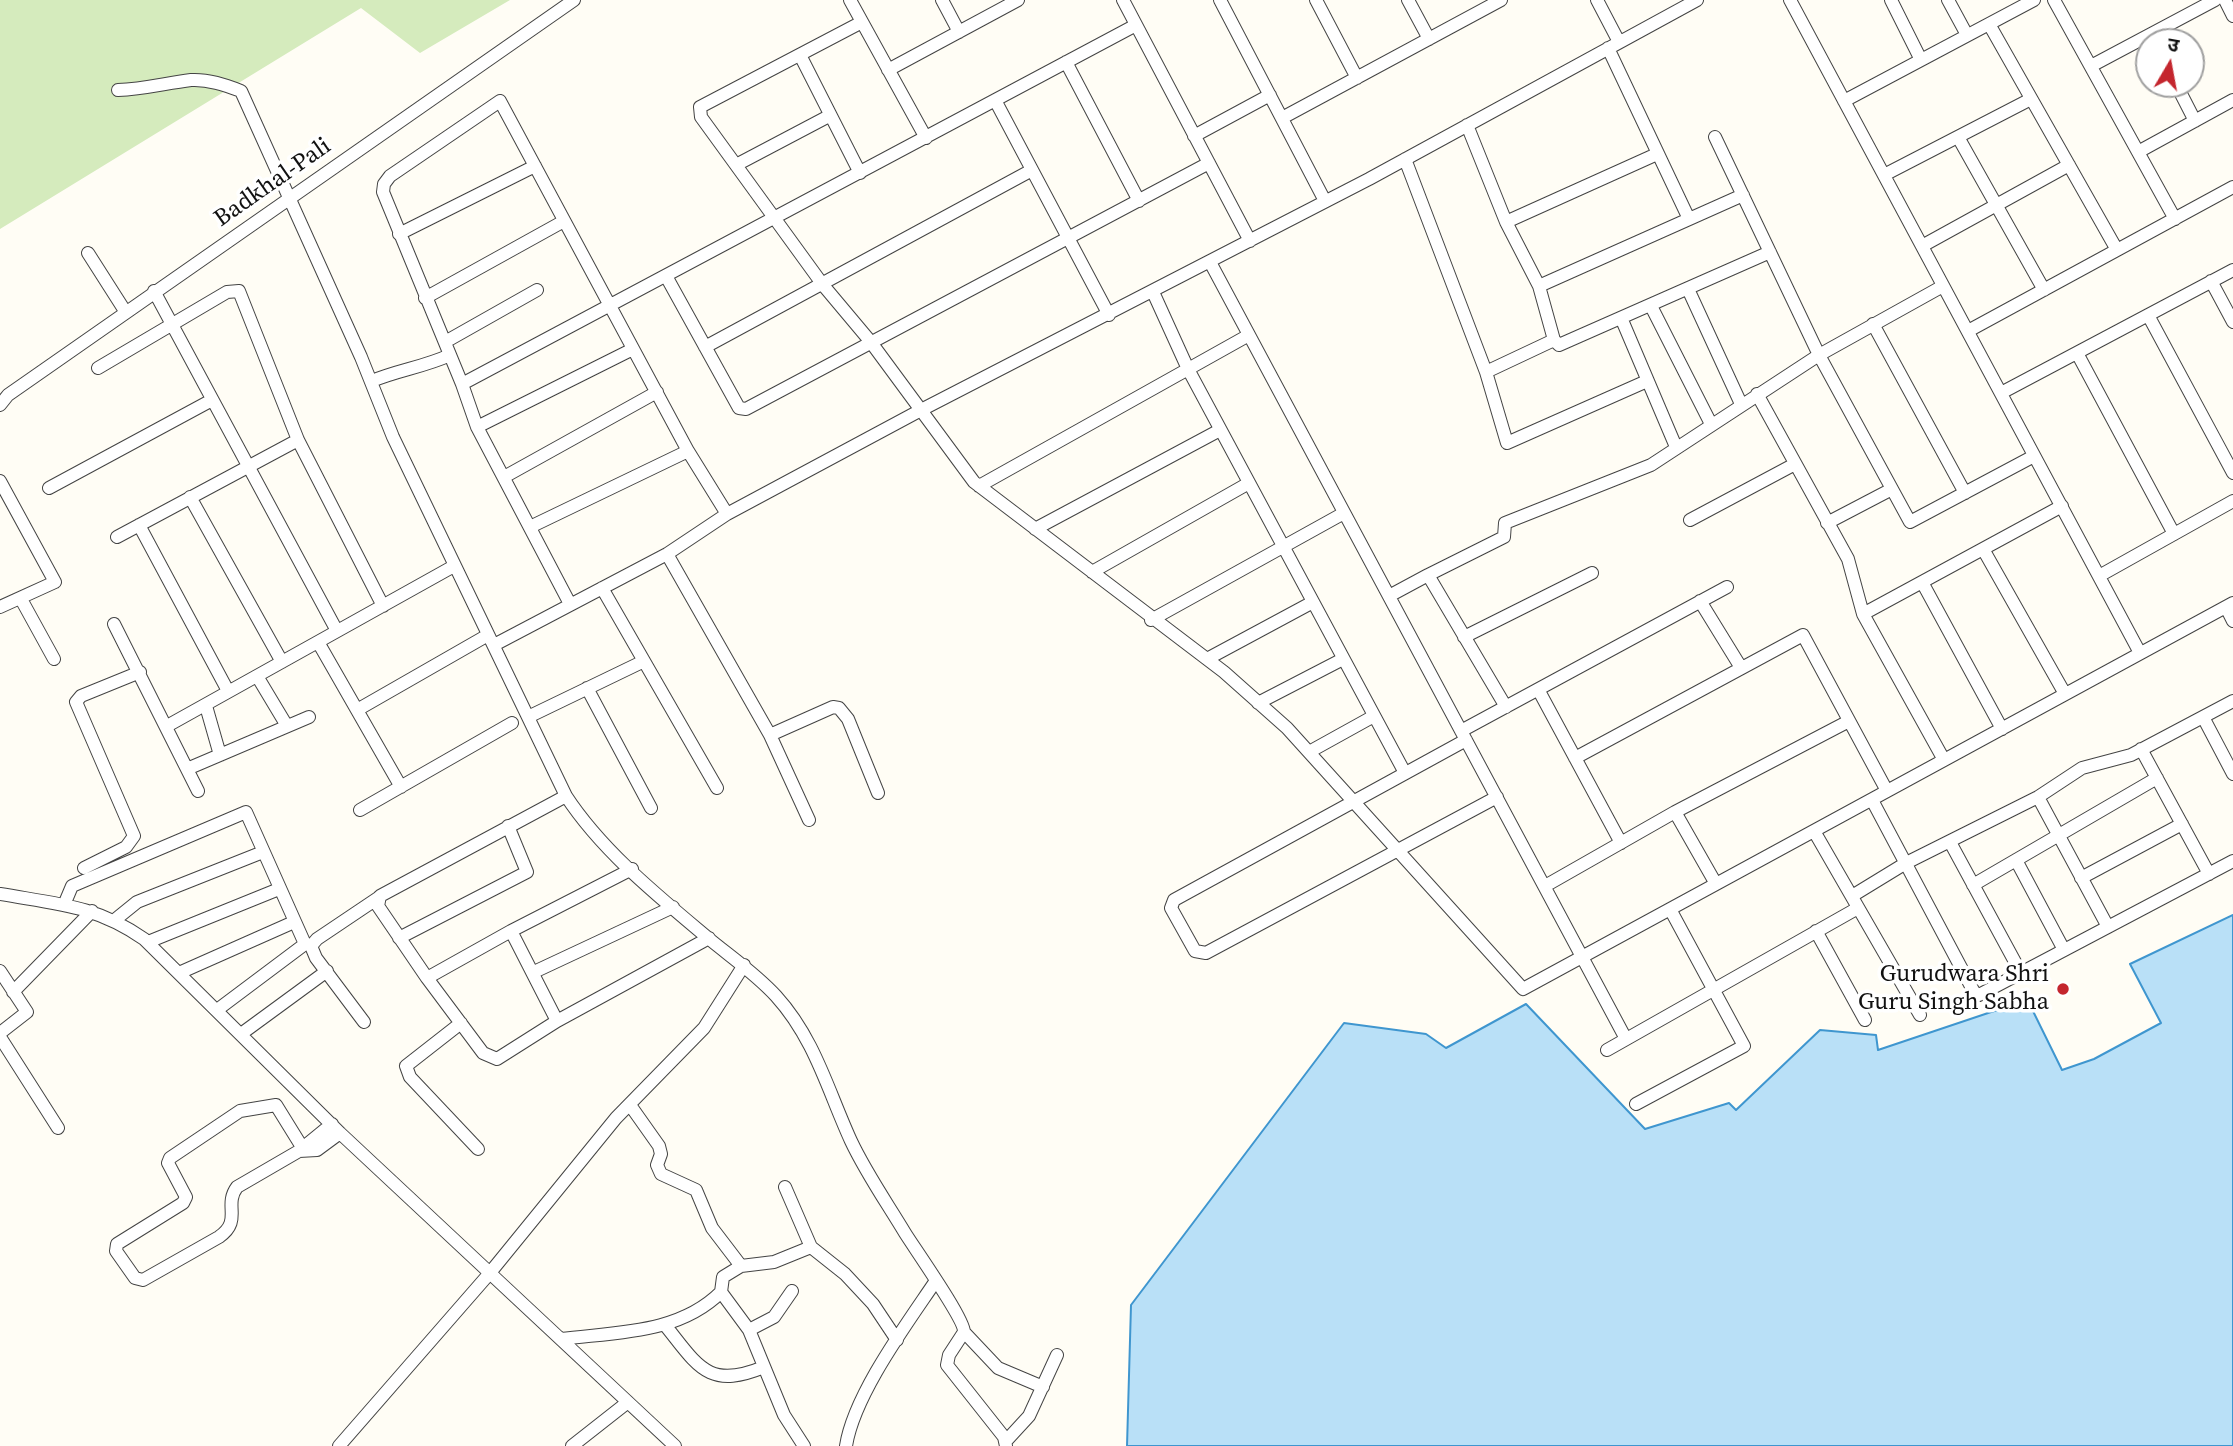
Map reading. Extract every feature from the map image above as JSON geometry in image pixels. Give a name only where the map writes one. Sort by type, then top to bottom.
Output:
[{"type":"street","name":"Badkhal-Pali","points":[[0,405],[8,395],[125,311],[574,0]]},
{"type":"street","points":[[850,0],[926,138]]},
{"type":"street","points":[[942,0],[959,32]]},
{"type":"street","points":[[888,70],[1018,0]]},
{"type":"street","points":[[1123,0],[1250,241]]},
{"type":"street","points":[[1220,0],[1325,201]]},
{"type":"street","points":[[1316,0],[1357,78]]},
{"type":"street","points":[[1408,0],[1429,39]]},
{"type":"street","points":[[1282,118],[1502,0]]},
{"type":"street","points":[[1597,0],[1657,154],[1689,219]]},
{"type":"street","points":[[1790,0],[2140,653]]},
{"type":"street","points":[[1891,0],[1921,60]]},
{"type":"street","points":[[1948,0],[1967,35]]},
{"type":"street","points":[[1844,101],[2034,0]]},
{"type":"street","points":[[2054,0],[2175,219]]},
{"type":"street","points":[[2169,28],[2215,0]]},
{"type":"street","points":[[2225,0],[2233,16]]},
{"type":"street","points":[[357,710],[491,640],[570,604],[667,554],[726,514],[1405,159],[1694,1]]},
{"type":"street","points":[[862,22],[700,107],[701,117],[823,285],[870,341],[979,486],[1151,620],[1207,659],[1258,703],[1309,752],[1523,989],[2229,605],[2233,621]]},
{"type":"street","points":[[462,384],[776,219],[1136,24]]},
{"type":"street","points":[[1989,24],[2117,250]]},
{"type":"street","points":[[2091,66],[2135,46]]},
{"type":"street","points":[[800,55],[828,116],[860,173]]},
{"type":"street","points":[[1066,62],[1139,201]]},
{"type":"street","points":[[118,90],[145,89],[192,80],[217,82],[241,90],[372,381],[393,437],[566,796],[594,834],[709,939],[744,965],[785,1006],[820,1062],[857,1152],[935,1282],[962,1319],[964,1332],[999,1368],[1043,1387]]},
{"type":"street","points":[[1194,136],[1270,96]]},
{"type":"street","points":[[2183,98],[2195,121]]},
{"type":"street","points":[[1884,175],[2031,99]]},
{"type":"street","points":[[995,100],[1109,315]]},
{"type":"street","points":[[2138,152],[2233,100]]},
{"type":"street","points":[[570,604],[477,426],[383,192],[384,184],[390,176],[500,101],[688,451],[726,514]]},
{"type":"street","points":[[736,165],[828,116]]},
{"type":"street","points":[[1467,125],[1506,222],[1539,286],[1554,340],[1559,345],[1622,320],[1770,252]]},
{"type":"street","points":[[1715,137],[1819,355],[1910,522],[2035,456]]},
{"type":"street","points":[[1958,137],[2044,290]]},
{"type":"street","points":[[1506,222],[1657,154]]},
{"type":"street","points":[[1405,159],[1486,372],[1507,443],[1647,381]]},
{"type":"street","points":[[666,275],[739,408],[746,410],[870,341],[1069,239],[1209,163]]},
{"type":"street","points":[[1922,246],[2069,165]]},
{"type":"street","points":[[398,234],[535,166]]},
{"type":"street","points":[[705,347],[1032,170]]},
{"type":"street","points":[[1968,331],[2233,187]]},
{"type":"street","points":[[1539,286],[1743,195]]},
{"type":"street","points":[[425,298],[564,221]]},
{"type":"street","points":[[88,253],[125,311]]},
{"type":"street","points":[[1210,262],[1626,1039]]},
{"type":"street","points":[[2001,393],[2233,270]]},
{"type":"street","points":[[2211,281],[2233,322]]},
{"type":"street","points":[[1389,596],[1504,537],[1504,523],[1651,465],[1819,355],[1943,286]]},
{"type":"street","points":[[1688,289],[1741,404]]},
{"type":"street","points":[[372,381],[406,367],[429,365],[448,349],[537,290]]},
{"type":"street","points":[[154,291],[337,631]]},
{"type":"street","points":[[98,368],[227,292],[239,291],[298,440],[383,606]]},
{"type":"street","points":[[1153,292],[1188,369],[1405,773]]},
{"type":"street","points":[[1651,306],[1712,424]]},
{"type":"street","points":[[2148,315],[2233,473]]},
{"type":"street","points":[[1622,320],[1676,447]]},
{"type":"street","points":[[1873,324],[1965,493]]},
{"type":"street","points":[[979,486],[1249,335]]},
{"type":"street","points":[[1486,372],[1554,340]]},
{"type":"street","points":[[477,426],[634,349]]},
{"type":"street","points":[[2077,353],[2174,534]]},
{"type":"street","points":[[504,477],[657,392]]},
{"type":"street","points":[[1757,394],[1848,559],[1863,614],[1944,760]]},
{"type":"street","points":[[49,488],[212,400]]},
{"type":"street","points":[[1035,529],[1220,430]]},
{"type":"street","points":[[117,537],[298,440]]},
{"type":"street","points":[[530,527],[688,451]]},
{"type":"street","points":[[1690,520],[1795,464]]},
{"type":"street","points":[[0,481],[55,578],[48,587],[0,607]]},
{"type":"street","points":[[1092,572],[1249,484]]},
{"type":"street","points":[[1827,523],[1892,489]]},
{"type":"street","points":[[190,496],[282,662]]},
{"type":"street","points":[[2099,576],[2233,501]]},
{"type":"street","points":[[1863,614],[2062,506]]},
{"type":"street","points":[[1151,620],[1344,513]]},
{"type":"street","points":[[139,526],[228,691]]},
{"type":"street","points":[[1983,549],[2066,694]]},
{"type":"street","points":[[667,554],[770,735],[809,820]]},
{"type":"street","points":[[167,726],[454,566]]},
{"type":"street","points":[[1464,637],[1592,573]]},
{"type":"street","points":[[1428,575],[1506,707]]},
{"type":"street","points":[[1923,582],[2002,729]]},
{"type":"street","points":[[1497,797],[1206,953],[1195,951],[1171,908],[1174,900],[1405,773],[1506,707],[1727,587]]},
{"type":"street","points":[[602,588],[642,662],[717,788]]},
{"type":"street","points":[[21,599],[54,659]]},
{"type":"street","points":[[1700,601],[1740,666]]},
{"type":"street","points":[[1207,659],[1313,602]]},
{"type":"street","points":[[114,624],[198,791]]},
{"type":"street","points":[[1575,758],[1740,666],[1803,635],[1887,791]]},
{"type":"street","points":[[318,642],[401,787]]},
{"type":"street","points":[[1258,703],[1343,659]]},
{"type":"street","points":[[528,717],[642,662]]},
{"type":"street","points":[[84,868],[126,847],[134,836],[76,702],[81,696],[140,672]]},
{"type":"street","points":[[257,676],[287,726]]},
{"type":"street","points":[[587,688],[651,808]]},
{"type":"street","points":[[1539,691],[1621,843]]},
{"type":"street","points":[[1607,1050],[1816,932],[1906,863],[2038,797],[2082,768],[2141,749],[2233,701]]},
{"type":"street","points":[[206,706],[220,755]]},
{"type":"street","points":[[770,735],[833,707],[839,708],[848,719],[878,793]]},
{"type":"street","points":[[1309,752],[1374,716]]},
{"type":"street","points":[[187,768],[309,717]]},
{"type":"street","points":[[2203,717],[2233,774]]},
{"type":"street","points":[[1545,887],[1675,812],[1849,721]]},
{"type":"street","points":[[360,810],[512,723]]},
{"type":"street","points":[[2141,749],[2209,874]]},
{"type":"street","points":[[1973,885],[2157,778]]},
{"type":"street","points":[[364,1022],[316,958],[311,946],[317,939],[378,898],[566,796]]},
{"type":"street","points":[[2038,797],[2108,927]]},
{"type":"street","points":[[1872,800],[1976,994],[1982,995],[2233,861]]},
{"type":"street","points":[[64,905],[72,886],[246,812],[305,944],[217,1010]]},
{"type":"street","points":[[1675,812],[1716,884]]},
{"type":"street","points":[[2081,878],[2182,824]]},
{"type":"street","points":[[399,938],[527,872],[508,826]]},
{"type":"street","points":[[1814,831],[1920,1015]]},
{"type":"street","points":[[1950,842],[2021,973]]},
{"type":"street","points":[[116,919],[137,902],[263,852]]},
{"type":"street","points":[[2016,860],[2064,950]]},
{"type":"street","points":[[427,978],[511,930],[632,869]]},
{"type":"street","points":[[148,942],[279,889]]},
{"type":"street","points":[[0,894],[92,911],[116,919],[148,942],[336,1128],[675,1446]]},
{"type":"street","points":[[378,898],[378,906],[427,978],[483,1053],[497,1059],[557,1021],[709,939]]},
{"type":"street","points":[[534,972],[673,907]]},
{"type":"street","points":[[1636,1104],[1744,1046],[1670,909]]},
{"type":"street","points":[[13,992],[92,911]]},
{"type":"street","points":[[179,973],[294,922]]},
{"type":"street","points":[[511,930],[557,1021]]},
{"type":"street","points":[[1816,932],[1865,1020]]},
{"type":"street","points":[[339,1446],[489,1274],[630,1105],[704,1028],[744,965]]},
{"type":"street","points":[[0,971],[27,1012],[0,1035],[58,1128]]},
{"type":"street","points":[[242,1034],[327,971]]},
{"type":"street","points":[[461,1023],[406,1066],[410,1077],[478,1149]]},
{"type":"street","points":[[301,1149],[276,1105],[240,1111],[170,1158],[167,1163],[186,1197],[183,1203],[117,1244],[116,1251],[135,1278],[144,1280],[228,1230],[233,1221],[233,1193],[237,1187],[301,1149],[317,1150],[336,1128]]},
{"type":"street","points":[[630,1105],[659,1146],[661,1154],[657,1166],[661,1174],[696,1190],[712,1228],[741,1266]]},
{"type":"street","points":[[785,1187],[811,1247],[845,1275],[873,1304],[897,1340]]},
{"type":"street","points":[[804,1446],[784,1415],[749,1330],[721,1292],[723,1277],[741,1266],[774,1262],[811,1247]]},
{"type":"street","points":[[846,1446],[860,1405],[897,1340],[935,1282]]},
{"type":"street","points":[[749,1330],[774,1317],[792,1291]]},
{"type":"street","points":[[561,1339],[665,1325],[690,1315],[721,1292]]},
{"type":"street","points":[[665,1325],[694,1361],[710,1373],[740,1377],[764,1367]]},
{"type":"street","points":[[964,1332],[948,1355],[947,1365],[1006,1444],[1029,1416],[1057,1354]]},
{"type":"street","points":[[572,1446],[628,1402]]},
{"type":"green space","points":[[0,0],[510,0],[420,53],[361,8],[0,229]]},
{"type":"water","points":[[2233,915],[2233,1446],[1127,1446],[1131,1305],[1344,1023],[1426,1034],[1446,1048],[1526,1004],[1645,1129],[1729,1103],[1736,1110],[1820,1030],[1876,1035],[1878,1050],[2009,1006],[2029,1003],[2062,1070],[2094,1059],[2161,1023],[2130,964]]},
{"type":"place","name":"Gurudwara Shri Guru Singh Sabha","points":[[2063,989]]}]
